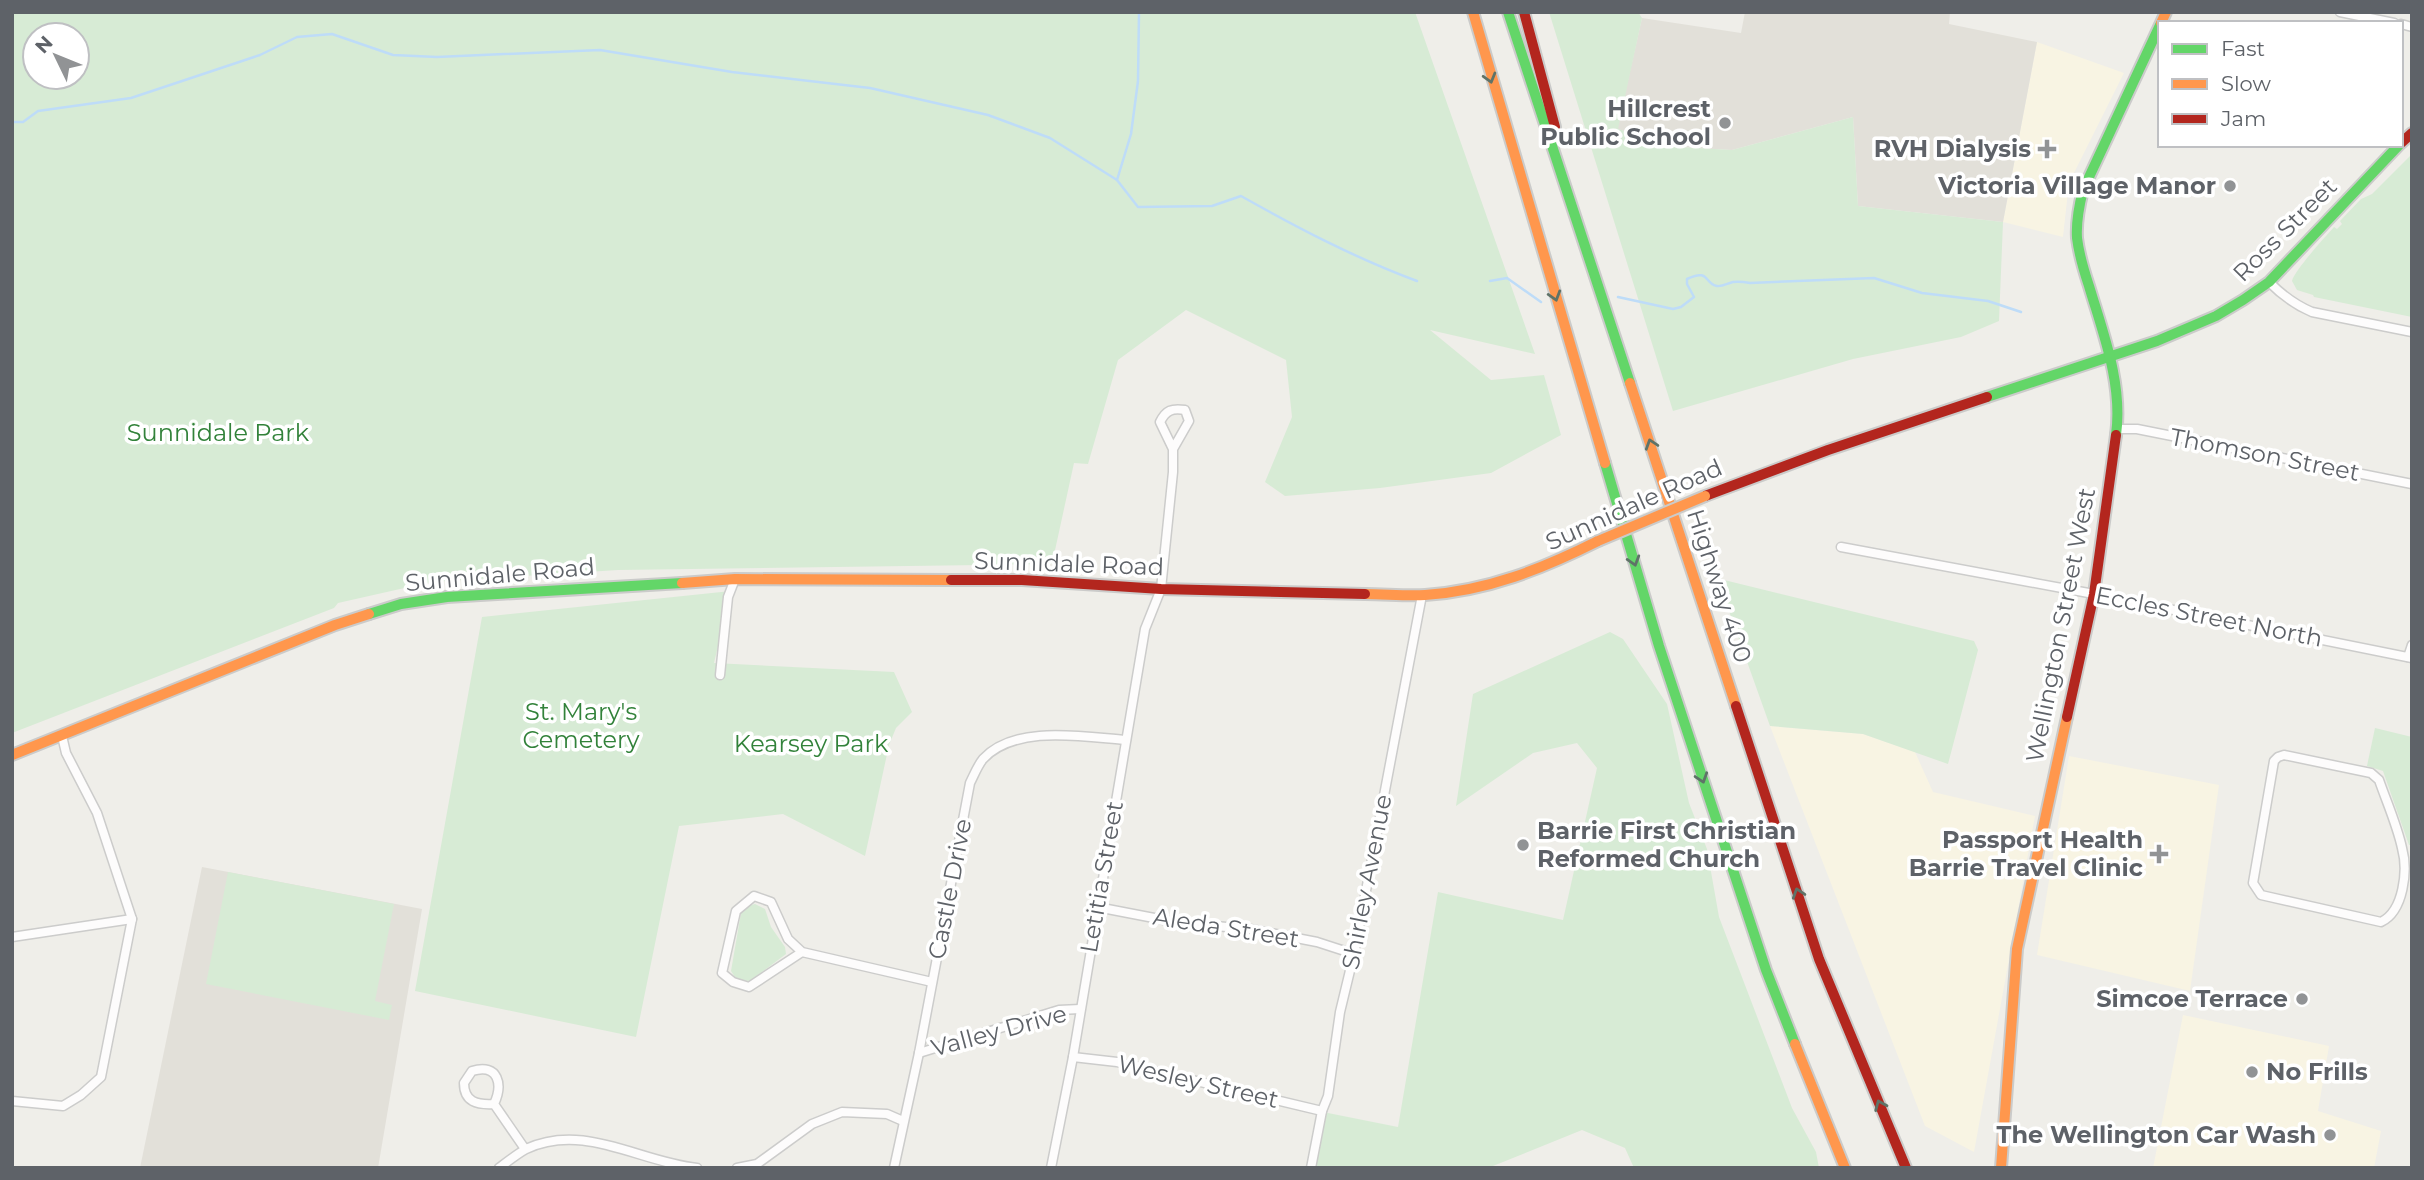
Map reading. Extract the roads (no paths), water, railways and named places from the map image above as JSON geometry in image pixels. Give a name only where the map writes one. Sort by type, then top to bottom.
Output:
[{"type":"main road","points":[[1473,12],[1659,646],[1766,970],[1846,1168]]},
{"type":"main road","name":"Highway 400","points":[[1508,12],[1819,959],[1906,1168]]},
{"type":"main road","points":[[1524,12],[1563,156],[1575,217]]},
{"type":"main road","name":"Wellington Street West","points":[[2001,1168],[2017,949],[2094,594],[2117,429],[2117,398],[2110,356],[2082,266],[2077,238],[2078,212],[2083,190],[2158,28]]},
{"type":"main road","name":"Ross Street","points":[[2110,356],[2148,345],[2246,300],[2269,282],[2397,147]]},
{"type":"main road","name":"Sunnidale Road","points":[[12,755],[335,625],[401,604],[447,597],[545,593],[735,579],[1022,580],[1161,589],[1422,596],[1459,593],[1505,583],[1543,568],[1598,541],[1779,466],[2110,356]]},
{"type":"street","points":[[2340,12],[2384,21]]},
{"type":"street","points":[[2269,282],[2289,300],[2312,312],[2412,332]]},
{"type":"street","points":[[1175,408],[1185,410],[1189,422],[1173,449],[1160,422],[1164,412],[1175,408]]},
{"type":"street","name":"Thomson Street","points":[[2117,429],[2137,429],[2412,484]]},
{"type":"street","name":"Letitia Street","points":[[1051,1168],[1073,1057],[1145,629],[1161,589],[1173,449]]},
{"type":"street","name":"Eccles Street North","points":[[1841,547],[2410,657]]},
{"type":"street","points":[[720,675],[728,597],[735,579]]},
{"type":"street","name":"Shirley Avenue","points":[[1311,1168],[1322,1111],[1328,1096],[1340,1012],[1354,954],[1422,596]]},
{"type":"street","points":[[2410,657],[2412,645]]},
{"type":"street","points":[[12,1101],[63,1106],[81,1095],[101,1077],[132,919],[97,813],[66,753],[62,736]]},
{"type":"street","name":"Castle Drive","points":[[894,1168],[902,1121],[919,1053],[970,783],[982,759],[1002,743],[1025,737],[1073,736],[1126,740]]},
{"type":"street","points":[[2284,755],[2375,776],[2379,780],[2403,850],[2402,893],[2395,911],[2381,922],[2261,895],[2255,890],[2255,870],[2274,761],[2278,757],[2284,755]]},
{"type":"street","points":[[2402,893],[2412,895]]},
{"type":"street","points":[[802,952],[748,987],[733,982],[722,973],[736,911],[754,897],[771,902],[788,939],[802,952],[932,982]]},
{"type":"street","name":"Aleda Street","points":[[1097,907],[1180,923],[1250,929],[1317,942],[1354,954]]},
{"type":"street","points":[[12,937],[132,919]]},
{"type":"street","name":"Valley Drive","points":[[919,1053],[1059,1010],[1080,1009]]},
{"type":"street","name":"Wesley Street","points":[[1073,1057],[1117,1062],[1322,1111]]},
{"type":"street","points":[[487,1069],[499,1081],[494,1104],[480,1104],[467,1097],[464,1083],[472,1071],[487,1069]]},
{"type":"street","points":[[494,1104],[526,1149]]},
{"type":"street","points":[[737,1168],[757,1164],[812,1124],[842,1112],[887,1114],[902,1121]]},
{"type":"street","points":[[499,1168],[526,1149],[560,1138],[591,1141],[697,1168]]},
{"type":"waterway","points":[[1117,180],[1131,134],[1138,81],[1139,12]]},
{"type":"waterway","points":[[12,122],[23,122],[38,111],[131,98],[260,55],[297,37],[332,34],[393,55],[437,57],[600,50],[732,72],[870,88],[988,115],[1050,138],[1117,180],[1138,207],[1212,206],[1241,196],[1327,242],[1417,281]]},
{"type":"waterway","points":[[1618,297],[1673,309],[1681,307],[1694,297],[1687,279],[1700,275],[1713,285],[1719,286],[1733,282],[1874,278],[1922,293],[1988,301],[2021,312]]},
{"type":"waterway","points":[[1490,281],[1507,278],[1541,302]]},
{"type":"place","name":"Hillcrest Public School","points":[[1725,123]]},
{"type":"place","name":"RVH Dialysis","points":[[2047,149]]},
{"type":"place","name":"Victoria Village Manor","points":[[2230,186]]},
{"type":"place","name":"Barrie First Christian Reformed Church","points":[[1523,845]]},
{"type":"place","name":"Passport Health Barrie Travel Clinic","points":[[2159,854]]},
{"type":"place","name":"Simcoe Terrace","points":[[2302,999]]},
{"type":"place","name":"No Frills","points":[[2252,1072]]},
{"type":"place","name":"The Wellington Car Wash","points":[[2330,1135]]},
{"type":"park label","name":"Sunnidale Park","points":[[218,433]]},
{"type":"park label","name":"St. Mary's Cemetery","points":[[581,726]]},
{"type":"park label","name":"Kearsey Park","points":[[811,744]]}]
